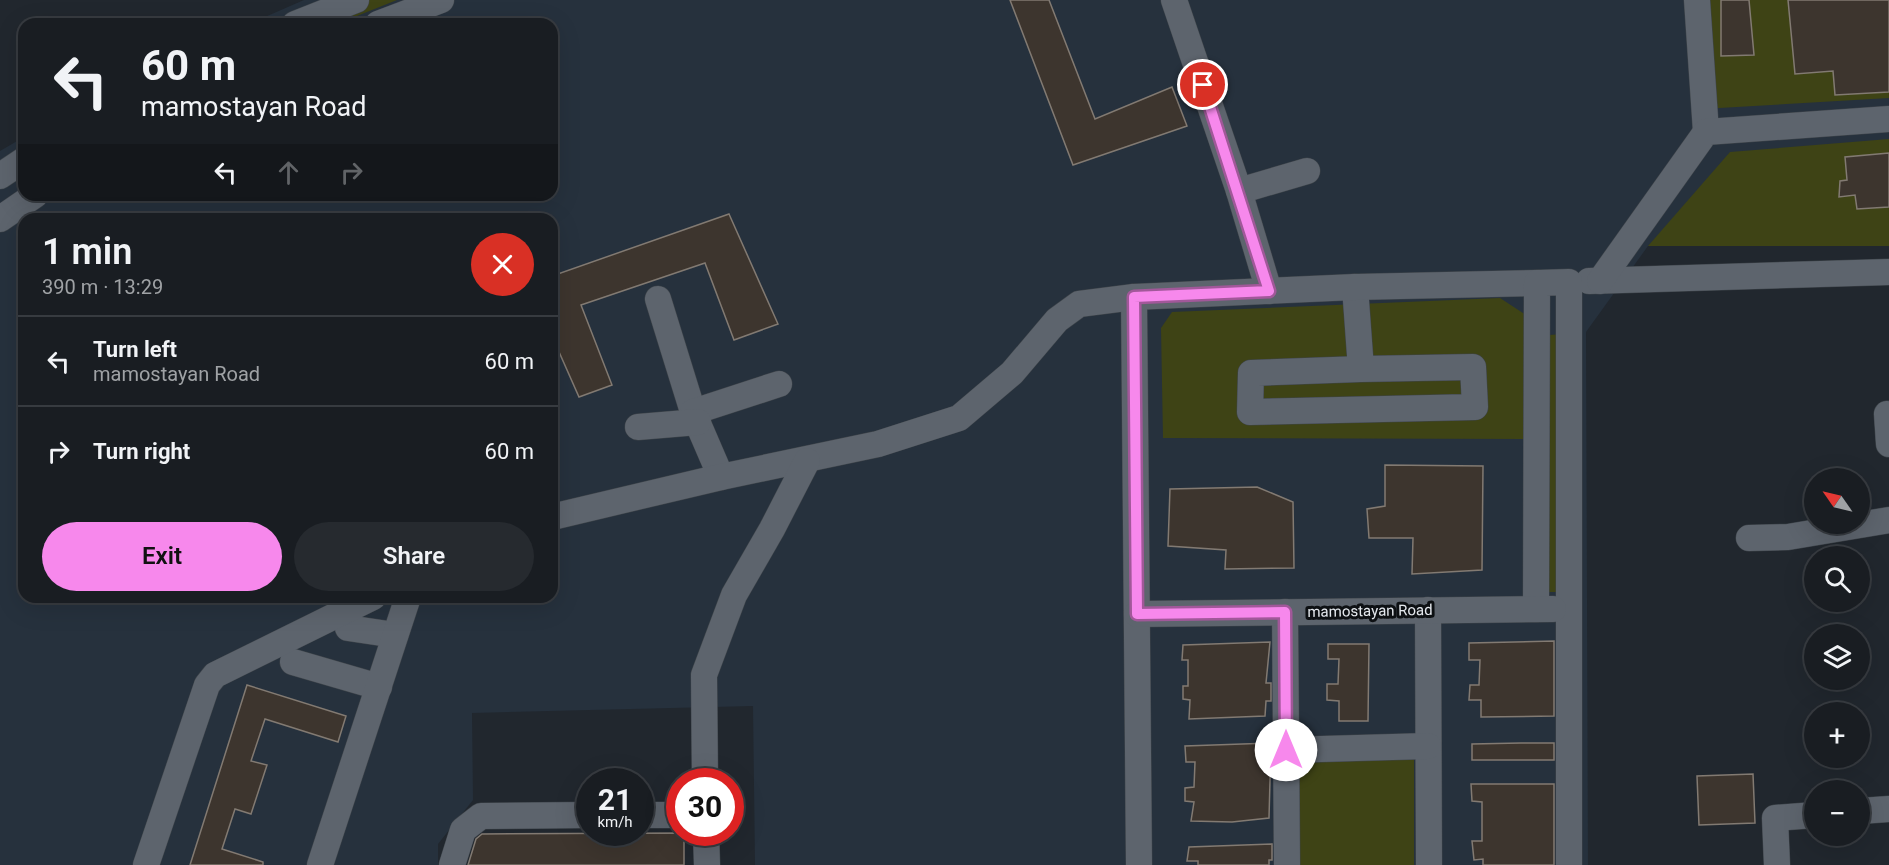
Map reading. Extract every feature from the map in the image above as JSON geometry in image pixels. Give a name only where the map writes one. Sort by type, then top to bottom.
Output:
[{"type":"street","points":[[310,18],[356,0]]},
{"type":"street","points":[[394,18],[441,0]]},
{"type":"street","points":[[1174,0],[1239,191],[1269,291]]},
{"type":"street","points":[[1600,281],[1706,132],[1697,0]]},
{"type":"street","points":[[1706,132],[1889,119]]},
{"type":"street","points":[[0,177],[18,164]]},
{"type":"street","points":[[1239,191],[1307,171]]},
{"type":"street","points":[[0,219],[26,201]]},
{"type":"street","points":[[558,516],[721,477],[807,461],[878,444],[959,418],[1012,373],[1057,320],[1079,304],[1134,297],[1355,287],[1889,272]]},
{"type":"street","points":[[1569,282],[1569,865]]},
{"type":"street","points":[[1536,609],[1537,283]]},
{"type":"street","points":[[1355,287],[1361,369]]},
{"type":"street","points":[[1134,297],[1139,865]]},
{"type":"street","points":[[658,299],[696,417],[721,477]]},
{"type":"street","points":[[1473,368],[1474,407],[1250,412],[1251,373],[1361,369],[1473,368]]},
{"type":"street","points":[[638,427],[696,417],[779,384]]},
{"type":"street","points":[[1887,414],[1889,444]]},
{"type":"street","points":[[705,768],[704,675],[734,595],[807,461]]},
{"type":"street","points":[[1749,538],[1788,537],[1889,520]]},
{"type":"street","points":[[146,865],[207,686],[215,675],[361,603]]},
{"type":"street","points":[[320,865],[406,603]]},
{"type":"street","name":"mamostayan Road","points":[[1137,614],[1568,608]]},
{"type":"street","points":[[1428,610],[1429,865]]},
{"type":"street","points":[[1285,612],[1287,865]]},
{"type":"street","points":[[348,628],[395,635]]},
{"type":"street","points":[[293,663],[379,687]]},
{"type":"street","points":[[1286,750],[1428,746]]},
{"type":"street","points":[[1870,810],[1889,809]]},
{"type":"street","points":[[452,865],[463,830],[481,816],[576,815]]},
{"type":"street","points":[[1777,865],[1775,818],[1804,816]]},
{"type":"street","points":[[706,846],[707,865]]},
{"type":"shaded area","points":[[304,0],[1889,0],[1889,246],[1648,246],[1586,332],[1588,865],[755,865],[753,706],[472,713],[473,800],[438,844],[438,865],[0,865],[0,151],[18,140],[18,201],[558,201],[558,18],[263,18]]},
{"type":"green space","points":[[364,0],[397,0],[352,18],[318,18]]},
{"type":"green space","points":[[1693,0],[1889,0],[1889,98],[1702,109]]},
{"type":"green space","points":[[1889,139],[1889,246],[1648,246],[1730,152]]},
{"type":"green space","points":[[1500,298],[1532,319],[1532,439],[1163,438],[1161,328],[1172,312]]},
{"type":"green space","points":[[1564,334],[1560,592],[1548,592],[1549,335]]},
{"type":"green space","points":[[1414,759],[1414,865],[1294,865],[1295,761]]},
{"type":"building","points":[[1010,0],[1049,0],[1095,119],[1172,87],[1187,126],[1073,165]]},
{"type":"building","points":[[1721,0],[1749,0],[1754,55],[1721,56]]},
{"type":"building","points":[[1788,0],[1889,0],[1889,92],[1835,95],[1833,71],[1795,74]]},
{"type":"building","points":[[1889,153],[1889,207],[1857,209],[1855,195],[1839,197],[1840,181],[1847,180],[1845,157]]},
{"type":"building","points":[[729,214],[778,324],[734,340],[705,263],[581,305],[612,385],[579,397],[558,350],[558,274]]},
{"type":"building","points":[[1385,465],[1483,466],[1482,570],[1412,574],[1413,538],[1369,538],[1367,509],[1385,506]]},
{"type":"building","points":[[1257,487],[1293,502],[1294,568],[1225,569],[1226,550],[1168,546],[1170,489]]},
{"type":"building","points":[[1554,641],[1554,716],[1481,717],[1481,700],[1469,700],[1470,685],[1479,685],[1480,660],[1469,660],[1469,643]]},
{"type":"building","points":[[1270,642],[1266,683],[1271,683],[1271,701],[1266,701],[1265,716],[1189,719],[1190,700],[1183,699],[1183,686],[1188,686],[1188,660],[1182,660],[1183,645]]},
{"type":"building","points":[[1328,644],[1369,644],[1368,721],[1339,721],[1339,701],[1327,700],[1327,684],[1338,684],[1339,659],[1328,659]]},
{"type":"building","points":[[247,685],[346,716],[338,742],[265,719],[251,761],[267,765],[251,814],[235,809],[222,849],[263,862],[263,865],[190,865]]},
{"type":"building","points":[[1271,743],[1269,818],[1232,822],[1191,821],[1194,802],[1185,801],[1185,788],[1194,787],[1195,762],[1186,762],[1185,746]]},
{"type":"building","points":[[1554,743],[1554,760],[1472,760],[1472,744]]},
{"type":"building","points":[[1753,774],[1755,823],[1699,825],[1697,776]]},
{"type":"building","points":[[1471,784],[1554,784],[1554,865],[1483,865],[1483,859],[1474,860],[1472,841],[1482,841],[1482,802],[1472,801]]},
{"type":"building","points":[[654,833],[666,833],[666,846],[684,846],[684,865],[468,865],[476,839],[482,834],[576,834],[576,846],[654,846]]},
{"type":"building","points":[[1272,844],[1272,860],[1269,860],[1269,865],[1198,865],[1198,861],[1187,861],[1189,847]]},
{"type":"route","points":[[1203,85],[1239,191],[1269,291],[1134,297],[1137,614],[1285,612],[1286,750]]}]
